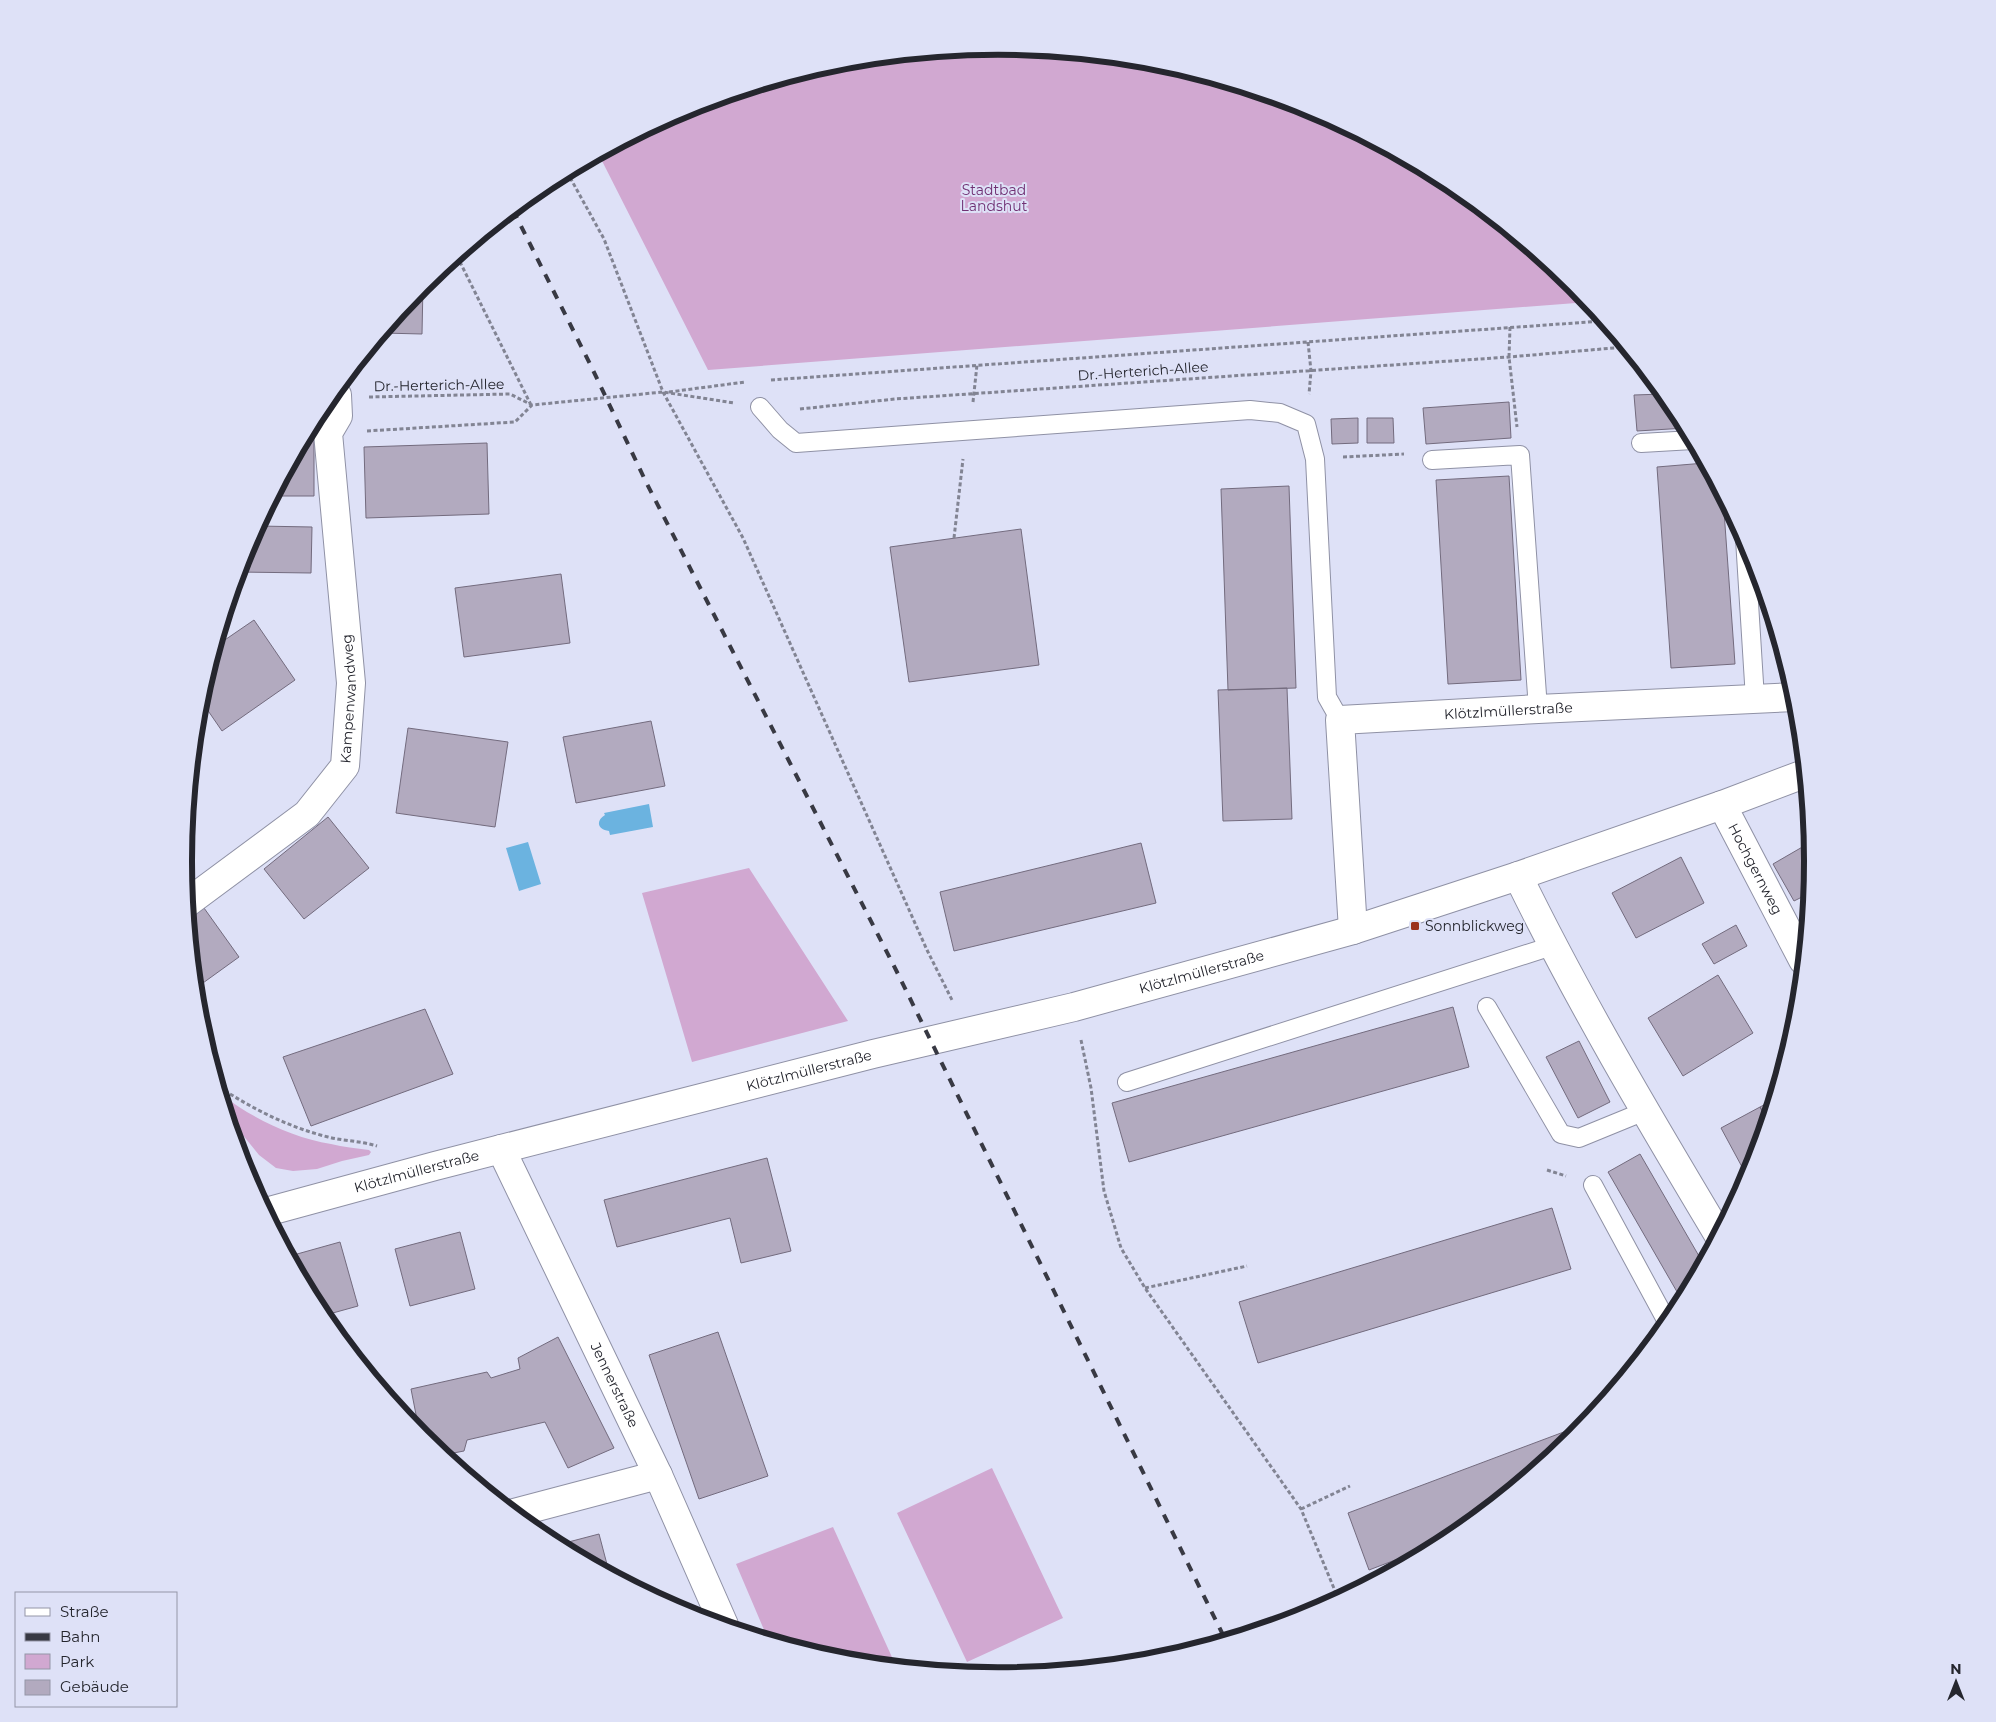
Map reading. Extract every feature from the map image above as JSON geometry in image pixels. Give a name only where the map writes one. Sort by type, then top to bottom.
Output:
[{"type":"street","name":"Kampenwandweg","points":[[193,898],[307,814],[345,766],[351,683],[328,433],[338,416],[337,400]]},
{"type":"street","name":"Klötzlmüllerstraße","points":[[1340,720],[1538,708],[1787,697]]},
{"type":"street","points":[[1340,720],[1353,930]]},
{"type":"street","name":"Klötzlmüllerstraße","points":[[272,1210],[501,1149],[873,1054],[1074,1007],[1353,930],[1518,876],[1722,805],[1799,776]]},
{"type":"street","name":"Hochgernweg","points":[[1722,805],[1798,951]]},
{"type":"street","points":[[1518,876],[1552,946],[1644,1111],[1715,1229]]},
{"type":"street","name":"Jennerstraße","points":[[501,1149],[658,1475],[721,1617]]},
{"type":"street","points":[[522,1511],[658,1475]]},
{"type":"lane","points":[[760,407],[780,430],[796,444],[1250,410],[1280,413],[1306,424],[1315,459],[1327,697],[1340,720]]},
{"type":"lane","points":[[1641,444],[1685,441]]},
{"type":"lane","points":[[1432,460],[1520,455],[1538,708]]},
{"type":"lane","points":[[1746,562],[1755,699]]},
{"type":"lane","points":[[1127,1082],[1552,946]]},
{"type":"lane","points":[[1487,1008],[1561,1134],[1579,1138],[1644,1111]]},
{"type":"lane","points":[[1592,1185],[1663,1315]]},
{"type":"path","points":[[570,178],[604,240],[663,392],[743,538],[927,950],[968,1032]]},
{"type":"path","points":[[328,433],[515,422],[532,405],[460,262]]},
{"type":"path","name":"Dr.-Herterich-Allee","points":[[766,380],[1595,321]]},
{"type":"path","points":[[1510,327],[1509,357],[1520,455]]},
{"type":"path","points":[[1306,424],[1311,371],[1308,342]]},
{"type":"path","name":"Dr.-Herterich-Allee","points":[[663,392],[760,407],[797,409],[895,399],[1509,357],[1618,348]]},
{"type":"path","name":"Dr.-Herterich-Allee","points":[[341,395],[378,398],[510,394],[532,405],[747,382]]},
{"type":"path","points":[[1315,459],[1422,453],[1432,460]]},
{"type":"path","points":[[1074,1007],[1092,1088],[1104,1191],[1121,1248],[1145,1288],[1301,1508],[1336,1592]]},
{"type":"path","points":[[226,1091],[269,1116],[295,1127],[328,1137],[383,1148]]},
{"type":"path","points":[[1145,1288],[1248,1266]]},
{"type":"path","points":[[1301,1508],[1350,1486]]},
{"type":"green space","name":"Stadtbad Landshut","points":[[998,55],[1051,57],[1155,70],[1207,82],[1306,116],[1354,138],[1401,163],[1446,191],[1489,222],[1529,255],[1579,303],[708,370],[601,160],[690,116],[789,82],[841,70],[945,57]]},
{"type":"green space","points":[[749,868],[848,1021],[692,1062],[642,893]]},
{"type":"green space","points":[[228,1099],[246,1112],[288,1132],[317,1141],[369,1150],[371,1152],[369,1155],[317,1169],[293,1171],[276,1168],[259,1155],[239,1130]]},
{"type":"green space","points":[[992,1468],[1063,1618],[967,1662],[897,1513]]},
{"type":"green space","points":[[833,1527],[893,1660],[841,1652],[765,1632],[736,1564]]},
{"type":"water","points":[[649,804],[653,827],[610,835],[609,831],[602,829],[599,825],[600,820],[605,815],[604,813]]},
{"type":"water","points":[[528,842],[541,884],[519,891],[506,848]]},
{"type":"building","points":[[423,297],[422,334],[389,333]]},
{"type":"building","points":[[1655,394],[1678,429],[1637,431],[1634,395]]},
{"type":"building","points":[[1509,402],[1511,438],[1426,444],[1423,408]]},
{"type":"building","points":[[1358,418],[1358,443],[1332,444],[1331,419]]},
{"type":"building","points":[[1367,418],[1393,418],[1394,443],[1367,443]]},
{"type":"building","points":[[311,440],[314,440],[314,496],[280,496]]},
{"type":"building","points":[[487,443],[489,514],[366,518],[364,447]]},
{"type":"building","points":[[1699,464],[1724,512],[1735,664],[1671,668],[1657,467]]},
{"type":"building","points":[[1509,476],[1521,680],[1448,684],[1436,480]]},
{"type":"building","points":[[1289,486],[1296,688],[1228,690],[1221,489]]},
{"type":"building","points":[[265,526],[312,527],[311,573],[246,572]]},
{"type":"building","points":[[1021,529],[1039,665],[909,682],[890,547]]},
{"type":"building","points":[[561,574],[570,643],[464,657],[455,588]]},
{"type":"building","points":[[254,620],[295,680],[222,731],[206,708],[222,642]]},
{"type":"building","points":[[1287,688],[1292,819],[1223,821],[1218,690]]},
{"type":"building","points":[[651,721],[665,786],[576,803],[563,737]]},
{"type":"building","points":[[408,728],[508,742],[495,827],[396,813]]},
{"type":"building","points":[[328,817],[369,868],[304,919],[264,869]]},
{"type":"building","points":[[1141,843],[1156,903],[954,951],[940,892]]},
{"type":"building","points":[[1803,846],[1803,897],[1794,901],[1773,864]]},
{"type":"building","points":[[1681,857],[1704,903],[1636,938],[1612,893]]},
{"type":"building","points":[[204,908],[239,957],[202,984],[199,966],[194,915]]},
{"type":"building","points":[[1736,925],[1747,946],[1714,964],[1702,944]]},
{"type":"building","points":[[1718,975],[1753,1033],[1683,1076],[1648,1018]]},
{"type":"building","points":[[1453,1007],[1469,1067],[1129,1162],[1112,1103]]},
{"type":"building","points":[[425,1009],[453,1074],[311,1126],[283,1057]]},
{"type":"building","points":[[1579,1041],[1610,1102],[1578,1118],[1546,1057]]},
{"type":"building","points":[[1766,1104],[1763,1113],[1760,1107]]},
{"type":"building","points":[[1760,1107],[1763,1113],[1743,1169],[1721,1128]]},
{"type":"building","points":[[1640,1154],[1700,1257],[1678,1293],[1608,1172]]},
{"type":"building","points":[[767,1158],[791,1251],[741,1263],[730,1218],[617,1247],[604,1200]]},
{"type":"building","points":[[1552,1208],[1571,1269],[1258,1363],[1239,1302]]},
{"type":"building","points":[[460,1232],[475,1289],[410,1306],[395,1249]]},
{"type":"building","points":[[340,1242],[358,1306],[331,1313],[295,1255]]},
{"type":"building","points":[[718,1332],[768,1476],[699,1499],[649,1355]]},
{"type":"building","points":[[558,1337],[614,1448],[568,1468],[545,1422],[467,1440],[464,1451],[452,1453],[417,1419],[411,1389],[487,1372],[491,1378],[520,1369],[518,1358]]},
{"type":"building","points":[[1569,1430],[1529,1467],[1489,1500],[1446,1531],[1406,1556],[1369,1570],[1348,1513]]},
{"type":"building","points":[[599,1534],[607,1566],[595,1559],[568,1542]]},
{"type":"railway","points":[[516,216],[592,368],[646,482],[896,970],[1223,1635]]},
{"type":"place","name":"Sonnblickweg","points":[[1415,926]]}]
